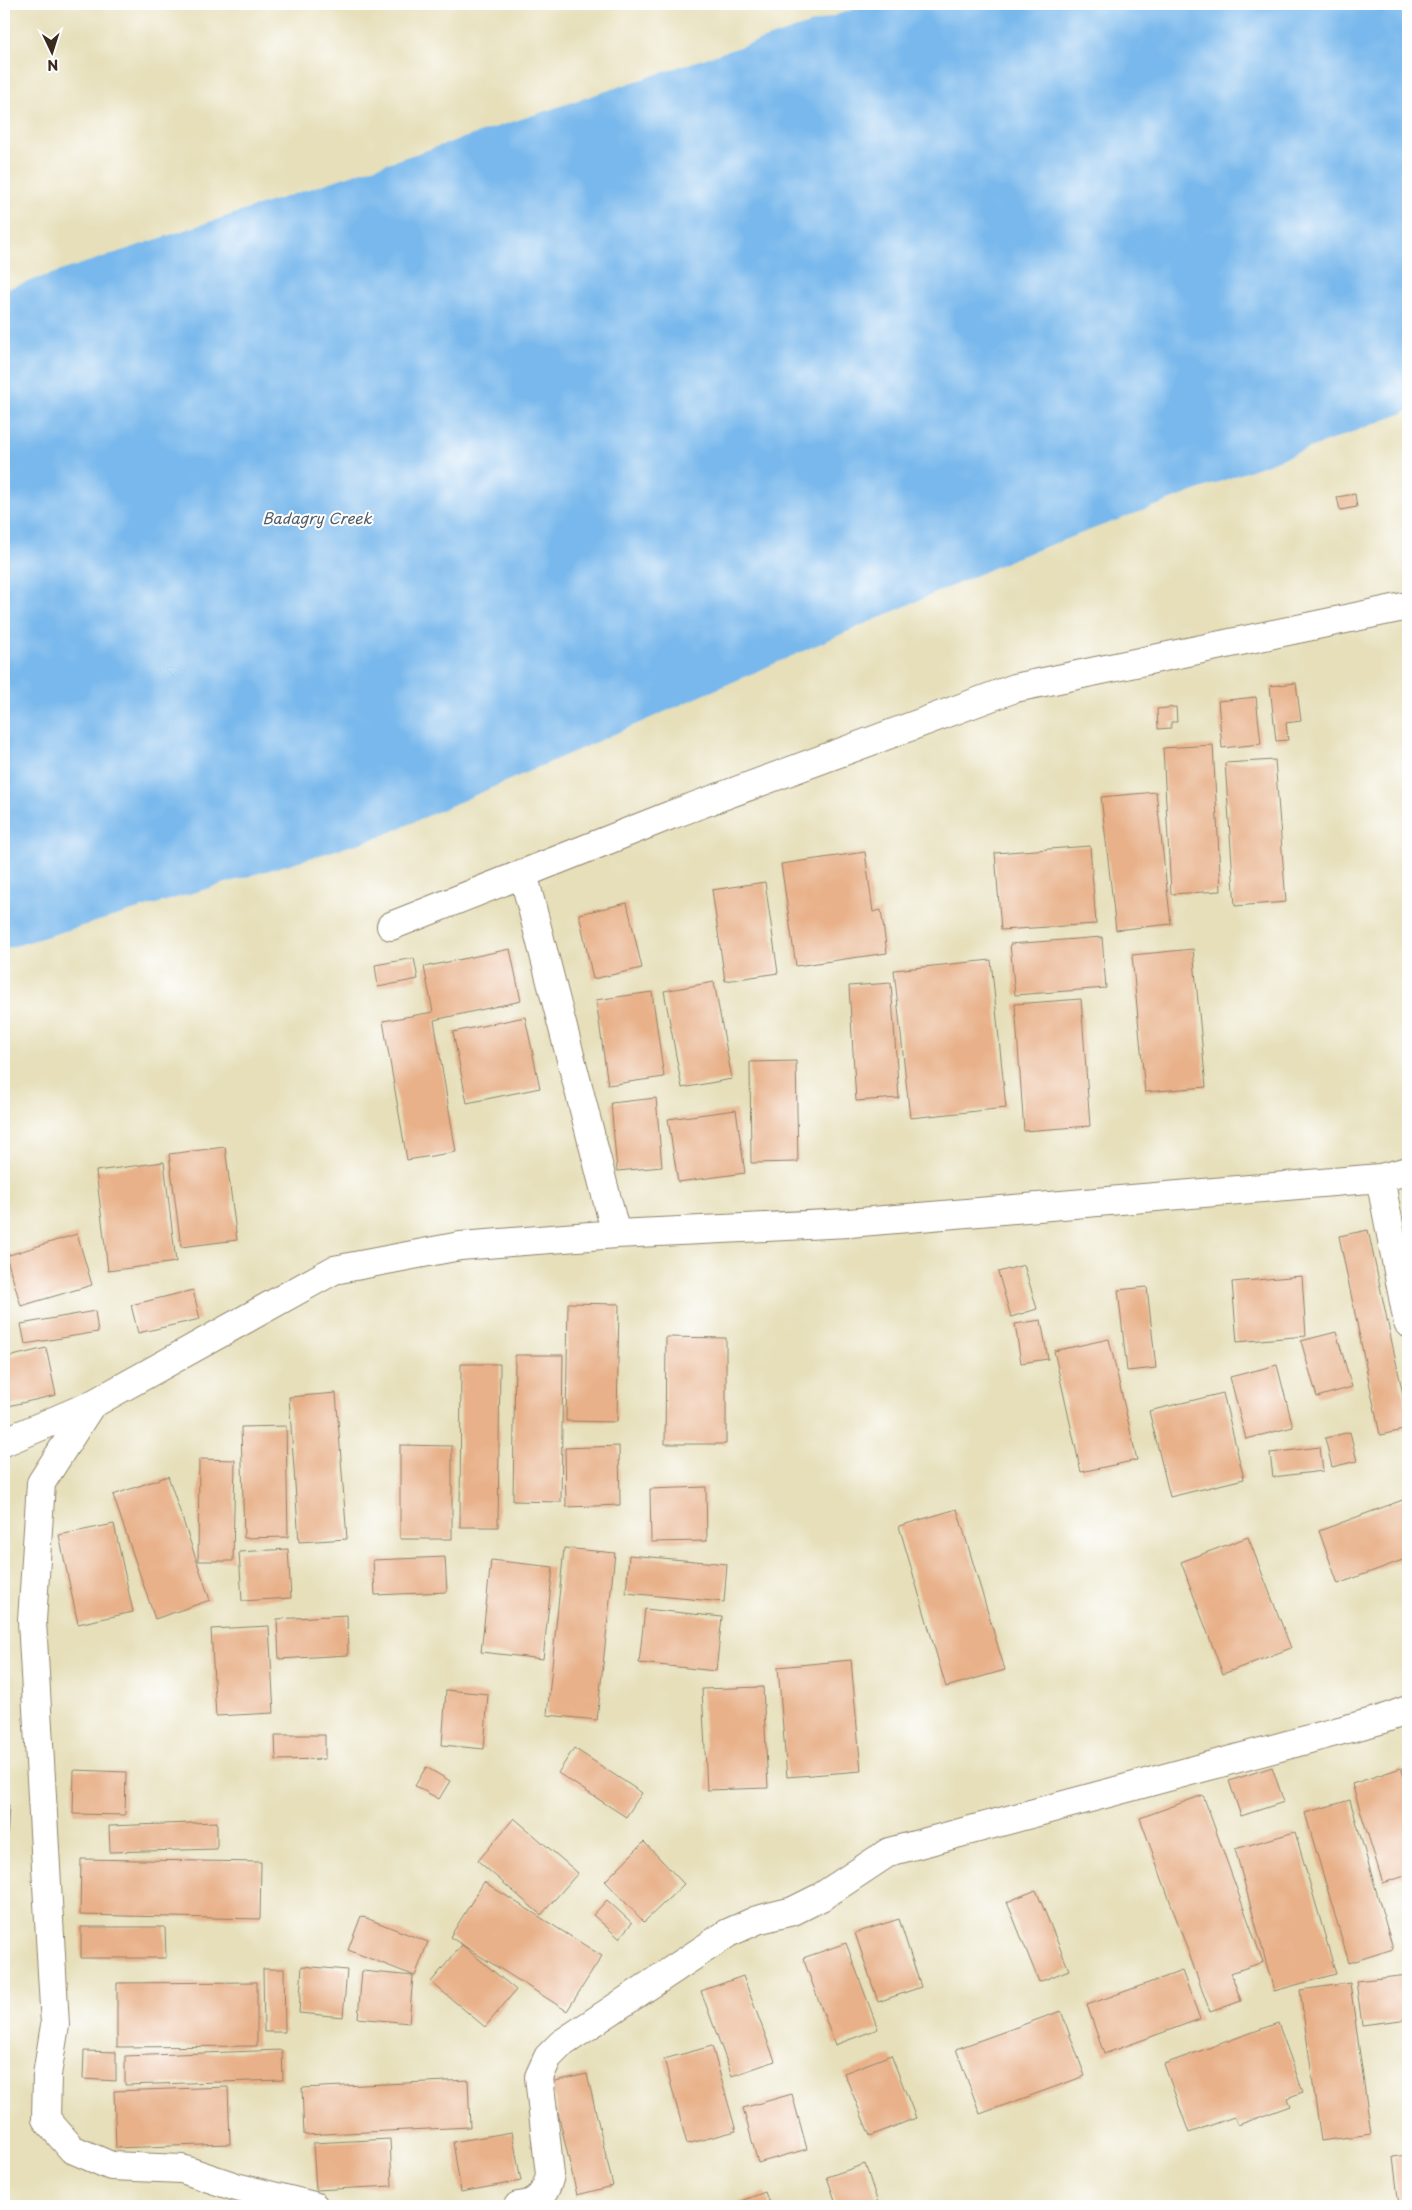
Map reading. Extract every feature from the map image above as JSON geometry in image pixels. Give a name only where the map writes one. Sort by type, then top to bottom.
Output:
[{"type":"street","points":[[391,926],[672,815],[1015,688],[1408,606]]},
{"type":"street","points":[[523,873],[616,1234]]},
{"type":"street","points":[[4,1442],[91,1405],[334,1270],[460,1246],[616,1234],[849,1223],[1380,1178],[1408,1171]]},
{"type":"street","points":[[1380,1178],[1408,1323]]},
{"type":"street","points":[[91,1405],[41,1483],[32,1621],[55,2025],[47,2075],[46,2119],[72,2149],[111,2166],[182,2169],[236,2186],[314,2206]]},
{"type":"street","points":[[518,2206],[529,2206],[539,2199],[547,2189],[550,2175],[539,2077],[548,2057],[561,2044],[728,1933],[757,1920],[793,1911],[821,1896],[889,1852],[1064,1806],[1408,1710]]},
{"type":"water","name":"Badagry Creek","points":[[889,4],[1408,4],[1408,405],[1012,553],[376,832],[4,943],[4,296]]},
{"type":"building","points":[[1355,494],[1357,507],[1340,510],[1337,497]]},
{"type":"building","points":[[1296,683],[1301,721],[1286,723],[1288,740],[1276,741],[1270,686]]},
{"type":"building","points":[[1256,697],[1261,744],[1222,748],[1218,701]]},
{"type":"building","points":[[1176,707],[1177,722],[1171,722],[1171,728],[1158,729],[1157,709]]},
{"type":"building","points":[[1213,745],[1221,891],[1171,894],[1163,748]]},
{"type":"building","points":[[1275,760],[1286,902],[1235,906],[1225,763]]},
{"type":"building","points":[[1156,792],[1171,924],[1116,930],[1101,797]]},
{"type":"building","points":[[1090,846],[1096,924],[1001,930],[995,853]]},
{"type":"building","points":[[865,852],[873,912],[881,910],[887,953],[796,966],[781,864]]},
{"type":"building","points":[[765,882],[778,973],[725,981],[712,890]]},
{"type":"building","points":[[627,903],[642,968],[593,979],[579,914]]},
{"type":"building","points":[[1102,937],[1106,988],[1015,995],[1010,944]]},
{"type":"building","points":[[510,949],[521,1001],[434,1020],[456,1152],[407,1160],[383,1021],[433,1012],[424,967]]},
{"type":"building","points":[[1193,949],[1206,1087],[1145,1092],[1132,955]]},
{"type":"building","points":[[414,958],[418,979],[378,987],[375,965]]},
{"type":"building","points":[[991,960],[1006,1108],[910,1118],[894,970]]},
{"type":"building","points":[[714,982],[732,1079],[682,1088],[664,991]]},
{"type":"building","points":[[891,983],[899,1098],[856,1101],[849,986]]},
{"type":"building","points":[[652,992],[664,1077],[608,1085],[596,1000]]},
{"type":"building","points":[[1081,999],[1090,1126],[1024,1131],[1015,1004]]},
{"type":"building","points":[[525,1017],[540,1088],[467,1103],[453,1032]]},
{"type":"building","points":[[796,1061],[798,1162],[751,1163],[750,1062]]},
{"type":"building","points":[[656,1098],[662,1167],[617,1171],[611,1103]]},
{"type":"building","points":[[736,1110],[745,1173],[678,1182],[668,1119]]},
{"type":"building","points":[[225,1147],[237,1240],[181,1247],[169,1154]]},
{"type":"building","points":[[164,1162],[176,1262],[108,1271],[96,1171]]},
{"type":"building","points":[[1368,1230],[1408,1418],[1408,1429],[1380,1435],[1339,1236]]},
{"type":"building","points":[[77,1234],[92,1285],[21,1306],[6,1256]]},
{"type":"building","points":[[1024,1265],[1037,1309],[1011,1317],[998,1272]]},
{"type":"building","points":[[1302,1276],[1306,1336],[1237,1342],[1232,1282]]},
{"type":"building","points":[[1147,1287],[1156,1368],[1127,1371],[1118,1290]]},
{"type":"building","points":[[193,1290],[200,1319],[138,1333],[131,1305]]},
{"type":"building","points":[[568,1303],[619,1304],[617,1422],[566,1421]]},
{"type":"building","points":[[95,1311],[98,1332],[25,1344],[21,1324]]},
{"type":"building","points":[[1041,1320],[1048,1359],[1021,1363],[1015,1324]]},
{"type":"building","points":[[1336,1332],[1352,1387],[1317,1397],[1301,1341]]},
{"type":"building","points":[[666,1337],[726,1338],[726,1444],[665,1444]]},
{"type":"building","points":[[1109,1339],[1137,1460],[1081,1472],[1054,1351]]},
{"type":"building","points":[[46,1348],[56,1395],[4,1407],[4,1358]]},
{"type":"building","points":[[515,1355],[563,1355],[561,1502],[513,1501]]},
{"type":"building","points":[[461,1364],[500,1364],[498,1527],[460,1527]]},
{"type":"building","points":[[1277,1365],[1293,1427],[1246,1439],[1230,1377]]},
{"type":"building","points":[[336,1393],[347,1539],[299,1542],[289,1397]]},
{"type":"building","points":[[1223,1393],[1244,1479],[1170,1497],[1149,1411]]},
{"type":"building","points":[[286,1426],[288,1537],[244,1538],[241,1427]]},
{"type":"building","points":[[1350,1432],[1357,1461],[1332,1467],[1325,1438]]},
{"type":"building","points":[[400,1445],[452,1446],[452,1539],[400,1539]]},
{"type":"building","points":[[619,1446],[620,1505],[566,1507],[565,1448]]},
{"type":"building","points":[[1320,1447],[1323,1471],[1273,1477],[1270,1453]]},
{"type":"building","points":[[199,1459],[235,1460],[233,1561],[198,1561]]},
{"type":"building","points":[[168,1476],[210,1600],[155,1619],[113,1495]]},
{"type":"building","points":[[706,1487],[707,1541],[651,1542],[650,1489]]},
{"type":"building","points":[[1408,1498],[1408,1558],[1338,1584],[1319,1531]]},
{"type":"building","points":[[957,1509],[1005,1670],[946,1687],[899,1526]]},
{"type":"building","points":[[114,1524],[133,1612],[78,1624],[59,1535]]},
{"type":"building","points":[[1248,1537],[1291,1648],[1223,1674],[1181,1562]]},
{"type":"building","points":[[564,1548],[615,1553],[597,1720],[547,1715]]},
{"type":"building","points":[[288,1549],[291,1598],[242,1601],[239,1552]]},
{"type":"building","points":[[629,1555],[727,1564],[724,1602],[626,1593]]},
{"type":"building","points":[[445,1557],[447,1592],[375,1595],[373,1560]]},
{"type":"building","points":[[491,1560],[553,1567],[543,1659],[481,1652]]},
{"type":"building","points":[[645,1609],[722,1617],[716,1671],[639,1663]]},
{"type":"building","points":[[347,1615],[348,1655],[279,1659],[277,1619]]},
{"type":"building","points":[[269,1626],[274,1713],[216,1716],[211,1629]]},
{"type":"building","points":[[851,1660],[861,1771],[787,1777],[778,1667]]},
{"type":"building","points":[[763,1687],[768,1788],[707,1790],[702,1689]]},
{"type":"building","points":[[446,1690],[488,1694],[484,1749],[442,1745]]},
{"type":"building","points":[[275,1735],[325,1735],[325,1759],[276,1760]]},
{"type":"building","points":[[574,1748],[642,1793],[626,1817],[558,1773]]},
{"type":"building","points":[[426,1767],[450,1781],[439,1799],[415,1786]]},
{"type":"building","points":[[1272,1767],[1284,1802],[1241,1816],[1229,1781]]},
{"type":"building","points":[[1401,1768],[1408,1791],[1408,1875],[1383,1883],[1352,1784]]},
{"type":"building","points":[[74,1770],[126,1772],[125,1815],[73,1814]]},
{"type":"building","points":[[1203,1795],[1263,1962],[1231,1973],[1241,2001],[1210,2012],[1140,1818]]},
{"type":"building","points":[[1350,1800],[1393,1949],[1349,1963],[1305,1813]]},
{"type":"building","points":[[4,1804],[9,1805],[6,1859],[4,1859]]},
{"type":"building","points":[[514,1818],[578,1873],[541,1915],[478,1861]]},
{"type":"building","points":[[217,1822],[217,1849],[110,1852],[109,1826]]},
{"type":"building","points":[[1295,1832],[1336,1974],[1274,1991],[1235,1849]]},
{"type":"building","points":[[644,1842],[684,1884],[644,1922],[605,1881]]},
{"type":"building","points":[[81,1859],[261,1862],[260,1919],[80,1915]]},
{"type":"building","points":[[484,1882],[602,1956],[567,2011],[450,1937]]},
{"type":"building","points":[[1036,1890],[1069,1970],[1039,1982],[1007,1902]]},
{"type":"building","points":[[607,1900],[632,1923],[619,1938],[593,1915]]},
{"type":"building","points":[[361,1916],[428,1942],[415,1976],[348,1950]]},
{"type":"building","points":[[899,1919],[921,1987],[878,2002],[855,1933]]},
{"type":"building","points":[[81,1927],[165,1927],[166,1958],[81,1958]]},
{"type":"building","points":[[846,1943],[878,2029],[835,2045],[803,1958]]},
{"type":"building","points":[[462,1945],[516,1990],[485,2027],[431,1982]]},
{"type":"building","points":[[302,1966],[347,1970],[343,2017],[299,2013]]},
{"type":"building","points":[[263,1969],[284,1969],[285,2032],[264,2032]]},
{"type":"building","points":[[362,1971],[413,1976],[409,2023],[358,2018]]},
{"type":"building","points":[[1182,1971],[1200,2019],[1104,2054],[1087,2005]]},
{"type":"building","points":[[1408,1975],[1408,2019],[1362,2025],[1356,1981]]},
{"type":"building","points":[[743,1976],[775,2061],[732,2076],[701,1991]]},
{"type":"building","points":[[257,1982],[257,2046],[117,2047],[117,1983]]},
{"type":"building","points":[[1350,1983],[1371,2134],[1321,2141],[1300,1990]]},
{"type":"building","points":[[1061,2011],[1085,2076],[980,2114],[956,2049]]},
{"type":"building","points":[[1278,2023],[1303,2092],[1287,2098],[1290,2106],[1238,2125],[1234,2117],[1189,2133],[1164,2064]]},
{"type":"building","points":[[712,2046],[736,2131],[687,2144],[664,2059]]},
{"type":"building","points":[[282,2050],[283,2080],[125,2085],[125,2056]]},
{"type":"building","points":[[84,2051],[116,2052],[116,2081],[83,2079]]},
{"type":"building","points":[[891,2055],[916,2118],[870,2136],[844,2073]]},
{"type":"building","points":[[587,2074],[613,2186],[577,2195],[551,2082]]},
{"type":"building","points":[[468,2080],[470,2127],[304,2135],[302,2088]]},
{"type":"building","points":[[228,2087],[230,2144],[116,2148],[114,2091]]},
{"type":"building","points":[[792,2094],[807,2149],[758,2163],[743,2108]]},
{"type":"building","points":[[512,2132],[521,2181],[461,2192],[453,2142]]},
{"type":"building","points":[[390,2139],[392,2186],[316,2190],[313,2143]]},
{"type":"building","points":[[1408,2155],[1408,2206],[1399,2206],[1393,2157]]},
{"type":"building","points":[[865,2164],[879,2206],[837,2206],[827,2177]]},
{"type":"building","points":[[765,2192],[770,2206],[728,2206]]},
{"type":"waterway","points":[[4,296],[889,4]]},
{"type":"waterway","points":[[4,943],[376,832],[1012,553],[1408,405]]}]
